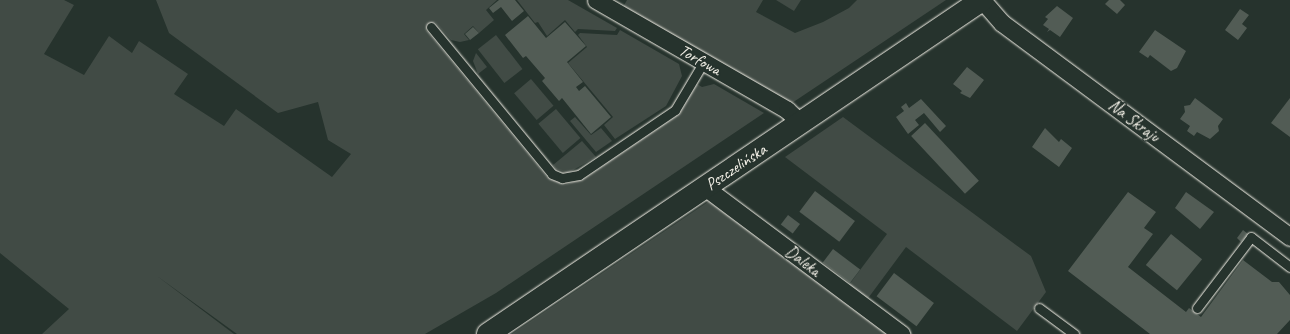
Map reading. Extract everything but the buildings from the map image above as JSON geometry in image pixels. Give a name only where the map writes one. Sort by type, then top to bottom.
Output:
[{"type":"main road","name":"Pszczelińska","points":[[488,334],[982,0]]},
{"type":"street","name":"Torfowa","points":[[596,0],[787,110],[800,123]]},
{"type":"street","name":"Na Skraju","points":[[982,0],[1002,23],[1290,237]]},
{"type":"street","name":"Daleka","points":[[706,188],[901,334]]},
{"type":"lane","points":[[431,27],[552,174],[562,178],[579,175],[675,110],[703,63]]},
{"type":"lane","points":[[1197,308],[1250,237],[1290,267]]},
{"type":"lane","points":[[1039,308],[1074,334]]},
{"type":"shaded area","points":[[0,0],[64,0],[74,5],[44,54],[84,75],[109,36],[132,53],[139,41],[188,74],[174,94],[224,126],[236,109],[332,177],[351,154],[328,140],[318,102],[278,113],[169,33],[156,0],[497,0],[486,10],[494,20],[479,33],[473,26],[464,34],[469,40],[460,42],[451,40],[435,22],[426,30],[547,177],[565,185],[585,178],[679,114],[697,84],[702,87],[714,84],[764,113],[496,293],[425,334],[237,334],[157,276],[234,334],[42,334],[69,309],[0,253]]},
{"type":"shaded area","points":[[517,0],[568,0],[617,28],[615,31],[578,29],[575,32],[565,20],[547,36],[538,22],[535,23]]},
{"type":"shaded area","points":[[627,0],[763,0],[756,12],[795,33],[823,22],[849,8],[857,0],[946,0],[792,103],[622,9]]},
{"type":"shaded area","points":[[776,0],[801,0],[794,11]]},
{"type":"shaded area","points":[[620,30],[679,64],[682,76],[666,106],[615,139],[604,125],[613,117],[568,63],[587,47],[578,35],[580,33],[617,35]]},
{"type":"shaded area","points":[[496,35],[522,69],[504,83],[478,49]]},
{"type":"shaded area","points":[[476,53],[487,67],[478,74],[473,61]]},
{"type":"shaded area","points":[[531,79],[553,106],[537,120],[514,93]]},
{"type":"shaded area","points":[[556,109],[580,138],[563,153],[538,124]]},
{"type":"shaded area","points":[[575,117],[591,135],[601,128],[612,141],[596,152],[570,121]]},
{"type":"shaded area","points":[[843,117],[1031,256],[1046,292],[1017,331],[906,247],[866,301],[848,286],[887,234],[785,157]]},
{"type":"shaded area","points":[[582,141],[596,157],[568,173],[556,169],[553,165]]},
{"type":"shaded area","points":[[711,200],[889,334],[512,334]]}]
